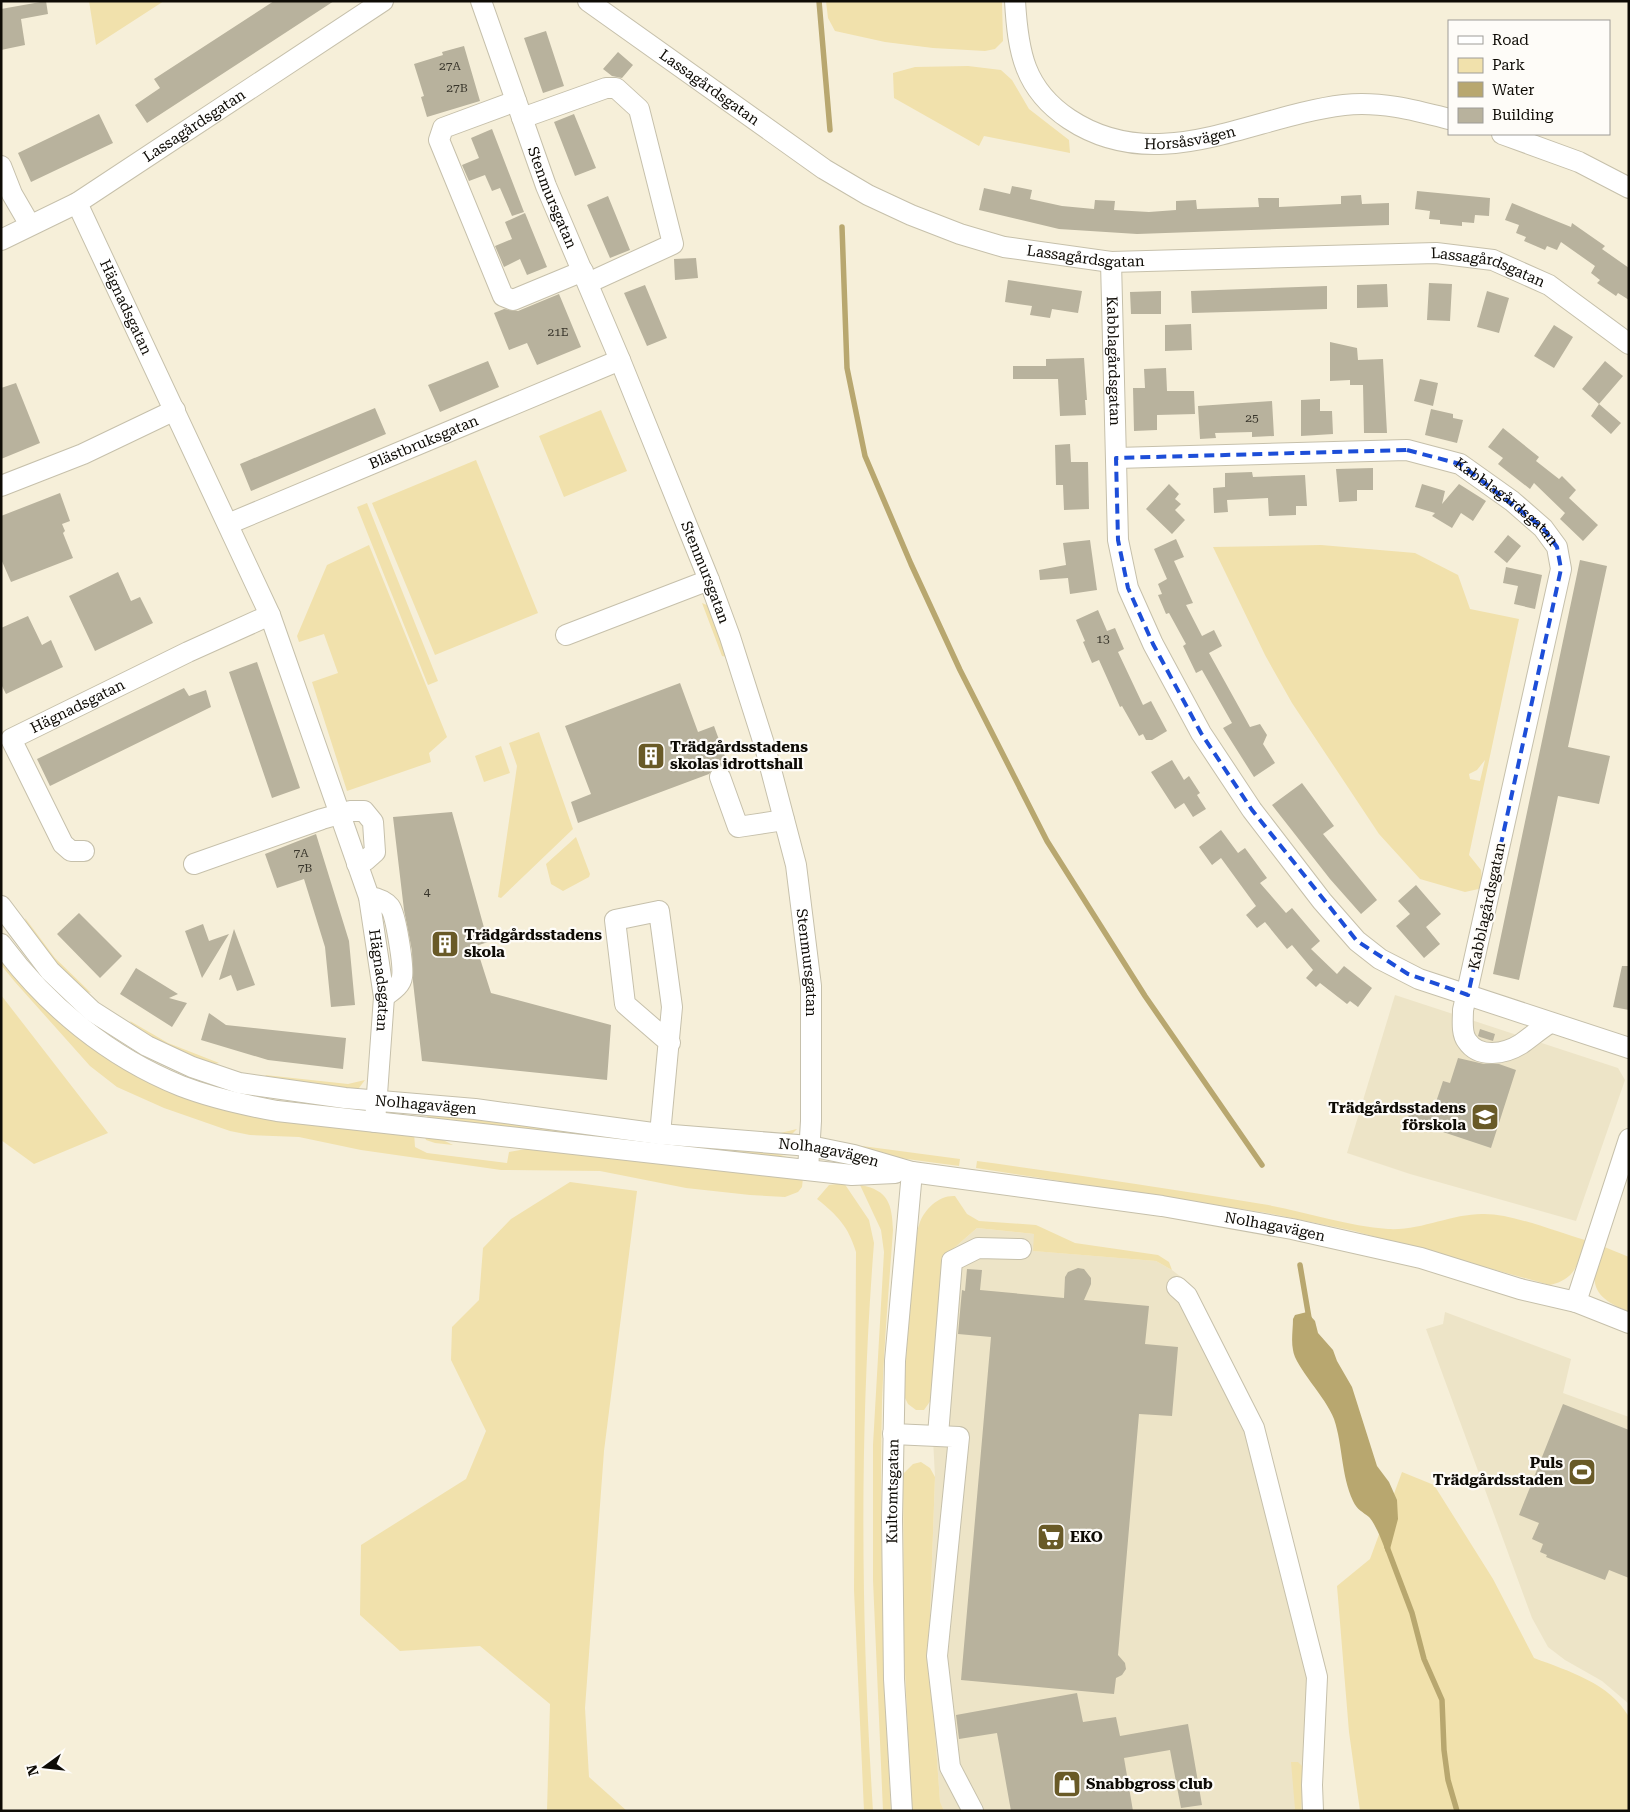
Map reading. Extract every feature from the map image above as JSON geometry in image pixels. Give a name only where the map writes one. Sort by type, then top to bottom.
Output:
[{"type":"street","name":"Lassagårdsgatan","points":[[1,240],[77,203],[383,1]]},
{"type":"street","name":"Stenmursgatan","points":[[481,1],[546,186],[620,360],[730,637],[762,738],[796,865],[811,986],[810,1146],[808,1170]]},
{"type":"street","name":"Lassagårdsgatan","points":[[588,1],[787,144],[868,195],[952,231],[1004,247],[1111,262],[1436,253],[1493,260],[1548,285],[1629,344]]},
{"type":"street","name":"Horsåsvägen","points":[[1015,1],[1020,51],[1034,86],[1056,110],[1075,122],[1118,140],[1160,146],[1184,142],[1313,110],[1346,105],[1384,105],[1406,108],[1448,119]]},
{"type":"street","points":[[606,88],[616,88],[639,109],[673,244],[585,277],[514,300],[503,296],[438,140],[443,128],[606,88]]},
{"type":"street","points":[[1505,135],[1579,162],[1629,188]]},
{"type":"street","points":[[1,166],[12,194],[30,226]]},
{"type":"street","name":"Hägnadsgatan","points":[[77,203],[270,615],[369,897],[384,997],[375,1122]]},
{"type":"street","name":"Kabblagårdsgatan","points":[[1111,262],[1118,540],[1128,588],[1153,644],[1201,733],[1252,810],[1322,901],[1357,941],[1380,960],[1408,974],[1629,1048]]},
{"type":"street","name":"Blästbruksgatan","points":[[228,524],[620,360]]},
{"type":"street","points":[[1,486],[83,454],[175,410]]},
{"type":"street","name":"Kabblagårdsgatan","points":[[1116,458],[1407,450],[1460,464],[1512,501],[1543,528],[1557,547],[1562,569],[1468,995]]},
{"type":"street","points":[[566,634],[612,623],[657,606],[708,580]]},
{"type":"street","name":"Hägnadsgatan","points":[[84,851],[71,851],[63,844],[11,739],[188,652],[270,615]]},
{"type":"street","points":[[720,777],[738,827],[784,820]]},
{"type":"street","points":[[194,864],[341,814],[364,811],[373,822],[375,852],[358,864]]},
{"type":"street","name":"Nolhagavägen","points":[[1,906],[57,977],[92,1011],[147,1046],[192,1067],[239,1082],[345,1098],[377,1099],[476,1109],[660,1134],[810,1146],[854,1155],[912,1172],[1162,1206],[1292,1229],[1421,1258],[1520,1289],[1576,1302],[1629,1323]]},
{"type":"street","points":[[660,1134],[670,1043],[672,1007],[659,911],[615,920],[624,1004],[670,1043]]},
{"type":"street","name":"Nolhagavägen","points":[[1,944],[18,967],[71,1019],[101,1043],[132,1062],[181,1086],[236,1103],[276,1111],[852,1175],[912,1172]]},
{"type":"street","points":[[1468,995],[1463,1010],[1462,1026],[1466,1040],[1476,1050],[1496,1054],[1520,1044],[1550,1023]]},
{"type":"street","points":[[1576,1302],[1629,1139]]},
{"type":"street","name":"Kultomtsgatan","points":[[902,1811],[894,1679],[892,1519],[894,1361],[912,1172]]},
{"type":"street","points":[[938,1436],[952,1261],[978,1248],[1021,1249]]},
{"type":"street","points":[[1176,1287],[1187,1296],[1254,1428],[1317,1677],[1312,1785],[1313,1811]]},
{"type":"street","points":[[893,1434],[959,1436],[937,1656],[950,1767],[973,1811]]},
{"type":"highlighted area","points":[[1407,450],[1460,464],[1543,528],[1557,547],[1561,569],[1468,995],[1408,974],[1357,941],[1252,810],[1201,733],[1153,644],[1128,588],[1118,540],[1116,458]]},
{"type":"shaded area","name":"Trädgårdsstadens förskola","points":[[1395,995],[1618,1068],[1625,1080],[1576,1221],[1410,1174],[1347,1153]]},
{"type":"shaded area","points":[[977,1228],[1034,1234],[1034,1251],[1156,1261],[1172,1270],[1190,1284],[1261,1425],[1327,1672],[1320,1794],[1311,1811],[944,1811],[940,1803],[929,1646],[935,1477],[931,1400],[946,1255]]},
{"type":"shaded area","points":[[1445,1312],[1571,1359],[1563,1393],[1629,1417],[1629,1704],[1602,1681],[1565,1660],[1548,1647],[1532,1618],[1426,1329],[1443,1324]]},
{"type":"green space","points":[[89,1],[164,1],[96,45]]},
{"type":"green space","points":[[826,1],[1002,1],[1003,41],[995,49],[985,51],[933,48],[885,42],[835,31],[828,18]]},
{"type":"green space","points":[[968,66],[1001,70],[1012,80],[1029,109],[1069,140],[1070,153],[984,136],[979,146],[894,98],[893,73],[915,67]]},
{"type":"green space","points":[[601,410],[627,471],[564,497],[539,436]]},
{"type":"green space","points":[[476,460],[538,613],[435,655],[372,503]]},
{"type":"green space","points":[[367,503],[438,681],[428,685],[357,507]]},
{"type":"green space","points":[[369,545],[447,737],[429,753],[431,762],[347,791],[312,682],[338,673],[324,634],[299,642],[297,636],[327,565]]},
{"type":"green space","points":[[1321,545],[1415,553],[1458,575],[1470,609],[1519,619],[1469,855],[1481,870],[1483,888],[1465,892],[1420,879],[1379,834],[1292,703],[1265,655],[1213,547]],"holes":[[[1485,760],[1480,781],[1470,779],[1469,774],[1477,770]]]},
{"type":"green space","points":[[702,603],[709,606],[727,657],[722,656]]},
{"type":"green space","points":[[539,732],[573,829],[501,898],[498,897],[517,766],[509,743]]},
{"type":"green space","points":[[501,746],[510,773],[484,782],[475,756]]},
{"type":"green space","points":[[576,837],[590,874],[589,877],[563,891],[551,884],[546,864]]},
{"type":"green space","points":[[25,918],[55,958],[91,993],[77,989],[29,934]]},
{"type":"green space","points":[[1,954],[158,1082],[414,1132],[415,1147],[427,1153],[507,1163],[509,1152],[537,1147],[803,1178],[802,1187],[798,1192],[785,1197],[750,1195],[686,1188],[600,1171],[501,1170],[361,1150],[299,1137],[250,1135],[230,1131],[164,1108],[117,1087],[90,1066],[15,982],[1,965]]},
{"type":"green space","points":[[1,995],[108,1133],[34,1164],[1,1140]]},
{"type":"green space","points":[[130,1021],[168,1043],[219,1063],[204,1066],[136,1033]]},
{"type":"green space","points":[[265,1075],[348,1084],[365,1080],[359,1088],[346,1092],[276,1084]]},
{"type":"green space","points":[[428,1112],[774,1153],[787,1157],[785,1160],[426,1124]]},
{"type":"green space","points":[[683,1125],[776,1134],[797,1129],[788,1138],[684,1129]]},
{"type":"green space","points":[[425,1137],[437,1137],[453,1145],[435,1143],[426,1140]]},
{"type":"green space","points":[[862,1146],[960,1159],[959,1166],[862,1153]]},
{"type":"green space","points":[[977,1161],[1120,1181],[1262,1204],[1372,1227],[1388,1229],[1412,1228],[1459,1217],[1482,1214],[1520,1220],[1585,1240],[1575,1269],[1565,1279],[1550,1285],[1354,1231],[1267,1213],[976,1168]]},
{"type":"green space","points":[[570,1182],[637,1191],[604,1451],[585,1708],[589,1777],[627,1811],[547,1811],[550,1704],[480,1646],[400,1651],[360,1615],[361,1545],[466,1479],[486,1431],[451,1360],[452,1327],[479,1300],[483,1248],[511,1219]]},
{"type":"green space","points":[[844,1183],[869,1220],[874,1243],[866,1385],[863,1527],[866,1669],[873,1811],[864,1811],[854,1590],[856,1252],[846,1228],[817,1199],[829,1185]]},
{"type":"green space","points":[[860,1185],[870,1187],[883,1195],[887,1200],[892,1213],[893,1230],[884,1358],[881,1452],[883,1606],[891,1811],[883,1811],[873,1580],[873,1445],[884,1252],[881,1230]]},
{"type":"green space","points":[[955,1196],[967,1214],[979,1221],[1036,1225],[1075,1243],[1158,1255],[1169,1262],[1172,1270],[1156,1261],[1033,1251],[1034,1234],[977,1228],[946,1255],[931,1400],[924,1410],[916,1410],[908,1404],[904,1396],[917,1232],[922,1217],[933,1204],[943,1198]]},
{"type":"green space","points":[[1602,1246],[1629,1257],[1629,1312],[1606,1300],[1596,1287],[1595,1270]]},
{"type":"green space","points":[[921,1462],[930,1468],[935,1477],[929,1646],[940,1802],[944,1811],[912,1811],[904,1652],[903,1474],[913,1464]]},
{"type":"green space","points":[[1402,1472],[1434,1485],[1493,1579],[1534,1658],[1574,1673],[1600,1687],[1621,1705],[1629,1717],[1629,1811],[1360,1811],[1349,1732],[1337,1586],[1370,1559]]},
{"type":"green space","points":[[1291,1762],[1298,1762],[1303,1767],[1301,1811],[1290,1811],[1295,1809]]},
{"type":"water","points":[[1307,1312],[1315,1321],[1318,1333],[1333,1350],[1352,1387],[1377,1466],[1389,1482],[1397,1500],[1398,1519],[1389,1553],[1386,1552],[1379,1533],[1369,1517],[1358,1509],[1353,1501],[1346,1481],[1334,1419],[1295,1357],[1292,1342],[1293,1319],[1295,1315]]},
{"type":"building","points":[[46,1],[48,14],[21,19],[25,45],[1,50],[1,9]]},
{"type":"building","points":[[274,1],[334,1],[147,123],[135,105],[160,88],[154,79]]},
{"type":"building","points":[[546,31],[564,86],[543,93],[524,38]]},
{"type":"building","points":[[464,46],[480,101],[427,117],[421,97],[424,96],[414,64],[443,55],[442,52]]},
{"type":"building","points":[[618,52],[633,65],[622,78],[612,76],[603,69]]},
{"type":"building","points":[[99,114],[113,143],[31,182],[18,153]]},
{"type":"building","points":[[574,114],[596,168],[575,176],[554,122]]},
{"type":"building","points":[[492,129],[524,212],[512,216],[500,188],[492,191],[485,175],[469,181],[462,165],[479,158],[471,138]]},
{"type":"building","points":[[1012,186],[1032,190],[1030,199],[1062,206],[1094,209],[1095,200],[1115,201],[1114,210],[1149,212],[1176,210],[1176,201],[1196,200],[1197,209],[1259,207],[1258,198],[1279,198],[1279,207],[1341,204],[1341,196],[1361,195],[1362,204],[1389,203],[1389,225],[1137,234],[1059,229],[979,210],[984,188],[1010,194]]},
{"type":"building","points":[[1417,191],[1490,198],[1489,216],[1475,215],[1474,223],[1462,222],[1462,226],[1440,224],[1440,220],[1429,219],[1430,211],[1415,209]]},
{"type":"building","points":[[608,196],[630,250],[610,258],[587,205]]},
{"type":"building","points":[[1512,203],[1571,227],[1572,223],[1605,246],[1602,249],[1629,268],[1629,300],[1618,293],[1616,296],[1597,283],[1600,280],[1591,273],[1595,266],[1561,242],[1557,250],[1547,246],[1545,250],[1524,241],[1526,237],[1516,233],[1519,225],[1505,220]]},
{"type":"building","points":[[525,213],[547,267],[527,275],[520,259],[504,267],[495,246],[512,239],[505,222]]},
{"type":"building","points":[[696,258],[698,278],[675,280],[674,259]]},
{"type":"building","points":[[1008,280],[1082,291],[1078,313],[1052,309],[1050,318],[1030,315],[1032,306],[1005,302]]},
{"type":"building","points":[[1429,283],[1452,284],[1450,321],[1427,320]]},
{"type":"building","points":[[1387,284],[1388,307],[1357,308],[1357,285]]},
{"type":"building","points":[[645,285],[667,338],[647,346],[624,293]]},
{"type":"building","points":[[1327,286],[1327,309],[1192,313],[1191,291]]},
{"type":"building","points":[[1161,291],[1161,314],[1131,314],[1130,292]]},
{"type":"building","points":[[1487,291],[1509,298],[1499,333],[1477,327]]},
{"type":"building","points":[[559,294],[581,347],[537,365],[527,343],[509,350],[494,313],[504,309],[518,311]]},
{"type":"building","points":[[1191,324],[1192,350],[1165,351],[1165,325]]},
{"type":"building","points":[[1554,325],[1573,337],[1554,368],[1534,356]]},
{"type":"building","points":[[1330,342],[1357,348],[1358,360],[1383,359],[1387,433],[1364,433],[1363,385],[1350,385],[1350,380],[1330,381]]},
{"type":"building","points":[[1084,358],[1087,400],[1085,400],[1086,415],[1060,416],[1058,379],[1013,379],[1013,366],[1046,366],[1046,359]]},
{"type":"building","points":[[488,361],[499,387],[440,412],[428,385]]},
{"type":"building","points":[[1605,361],[1623,376],[1599,404],[1582,389]]},
{"type":"building","points":[[1166,368],[1167,391],[1194,391],[1195,414],[1157,415],[1157,430],[1134,431],[1133,388],[1145,388],[1144,369]]},
{"type":"building","points":[[1420,379],[1438,383],[1433,406],[1414,401]]},
{"type":"building","points":[[16,383],[40,443],[1,459],[1,388]]},
{"type":"building","points":[[1320,399],[1320,411],[1332,411],[1333,434],[1301,436],[1301,400]]},
{"type":"building","points":[[1272,401],[1274,436],[1252,437],[1252,432],[1215,433],[1216,438],[1200,439],[1198,406]]},
{"type":"building","points":[[1599,404],[1621,423],[1611,434],[1591,416]]},
{"type":"building","points":[[375,408],[386,434],[251,491],[240,464]]},
{"type":"building","points":[[1431,409],[1453,414],[1453,418],[1463,420],[1457,443],[1425,435]]},
{"type":"building","points":[[1503,428],[1539,457],[1536,461],[1559,479],[1562,476],[1576,490],[1569,498],[1598,525],[1583,541],[1560,519],[1565,513],[1534,483],[1530,489],[1498,464],[1503,458],[1488,447]]},
{"type":"building","points":[[1070,444],[1071,462],[1088,462],[1089,509],[1064,510],[1063,485],[1056,485],[1055,445]]},
{"type":"building","points":[[1373,468],[1373,490],[1357,490],[1357,501],[1339,502],[1336,469]]},
{"type":"building","points":[[1252,472],[1253,477],[1305,475],[1307,506],[1296,506],[1296,515],[1269,516],[1268,498],[1227,500],[1228,512],[1214,513],[1213,488],[1225,487],[1225,473]]},
{"type":"building","points":[[1169,484],[1179,494],[1175,499],[1181,504],[1175,510],[1185,520],[1172,534],[1146,509]]},
{"type":"building","points":[[1422,484],[1445,491],[1442,504],[1459,484],[1486,501],[1473,521],[1461,513],[1452,528],[1432,516],[1435,513],[1415,507]]},
{"type":"building","points":[[60,493],[70,521],[62,524],[65,531],[63,533],[73,558],[11,582],[1,559],[1,516]]},
{"type":"building","points":[[1508,535],[1521,546],[1507,563],[1494,552]]},
{"type":"building","points":[[1176,539],[1184,557],[1174,561],[1193,603],[1186,605],[1202,636],[1214,630],[1222,646],[1209,653],[1250,727],[1260,724],[1267,735],[1263,744],[1275,763],[1254,777],[1223,728],[1232,723],[1202,670],[1196,673],[1183,646],[1186,644],[1169,613],[1166,614],[1158,595],[1162,594],[1158,584],[1167,579],[1154,549]]},
{"type":"building","points":[[1090,540],[1097,590],[1070,594],[1068,578],[1040,580],[1039,570],[1066,565],[1063,543]]},
{"type":"building","points":[[1580,560],[1607,566],[1568,747],[1610,756],[1599,804],[1558,796],[1519,980],[1493,974]]},
{"type":"building","points":[[1506,567],[1542,575],[1535,609],[1514,604],[1518,586],[1503,583]]},
{"type":"building","points":[[118,572],[131,601],[140,597],[153,623],[95,651],[69,596]]},
{"type":"building","points":[[1098,610],[1107,631],[1115,628],[1124,649],[1118,652],[1143,705],[1151,701],[1167,731],[1152,740],[1146,740],[1143,734],[1139,736],[1122,706],[1120,707],[1099,660],[1092,663],[1083,642],[1085,641],[1076,620]]},
{"type":"building","points":[[28,616],[42,645],[51,640],[63,667],[6,694],[1,684],[1,628]]},
{"type":"building","points":[[257,662],[300,788],[272,798],[229,672]]},
{"type":"building","name":"Trädgårdsstadens skolas idrottshall","points":[[680,683],[698,732],[714,726],[729,767],[716,766],[709,774],[578,823],[571,802],[591,794],[565,726]]},
{"type":"building","points":[[184,688],[189,696],[206,690],[211,707],[50,786],[37,759]]},
{"type":"building","points":[[1172,760],[1184,780],[1189,776],[1200,793],[1197,795],[1206,809],[1193,817],[1184,803],[1175,809],[1151,772]]},
{"type":"building","points":[[1302,783],[1334,826],[1323,834],[1377,900],[1361,914],[1330,879],[1272,805]]},
{"type":"building","name":"Trädgårdsstadens skola","points":[[452,812],[488,942],[476,946],[491,993],[611,1025],[607,1080],[422,1061],[413,982],[412,951],[404,910],[393,817]]},
{"type":"building","points":[[1221,830],[1238,853],[1245,848],[1267,878],[1260,883],[1286,913],[1292,908],[1320,941],[1311,949],[1337,974],[1344,966],[1372,988],[1358,1007],[1350,1001],[1347,1004],[1320,983],[1316,987],[1306,978],[1313,970],[1292,945],[1287,949],[1265,922],[1257,928],[1246,915],[1256,906],[1221,858],[1212,865],[1199,847]]},
{"type":"building","points":[[316,834],[349,941],[355,1005],[331,1007],[325,947],[304,879],[277,888],[265,854]]},
{"type":"building","points":[[1416,885],[1441,914],[1426,927],[1440,944],[1424,958],[1396,926],[1410,914],[1398,901]]},
{"type":"building","points":[[79,913],[122,956],[100,978],[57,934]]},
{"type":"building","points":[[203,924],[209,941],[229,934],[202,978],[185,931]]},
{"type":"building","points":[[234,929],[255,985],[237,991],[231,975],[219,980]]},
{"type":"building","points":[[1622,966],[1629,966],[1629,1010],[1613,1007]]},
{"type":"building","points":[[136,968],[178,994],[169,998],[187,1003],[172,1027],[120,994]]},
{"type":"building","points":[[209,1013],[226,1025],[346,1038],[343,1069],[268,1060],[201,1040]]},
{"type":"building","points":[[1480,1029],[1495,1034],[1493,1041],[1478,1036]]},
{"type":"building","points":[[1458,1058],[1484,1064],[1499,1064],[1516,1070],[1491,1148],[1407,1120],[1413,1104],[1433,1111],[1443,1081],[1450,1083]]},
{"type":"building","name":"EKO","points":[[1078,1268],[1084,1269],[1091,1278],[1091,1284],[1084,1300],[1149,1306],[1145,1344],[1178,1347],[1172,1416],[1139,1414],[1118,1655],[1125,1663],[1126,1669],[1122,1675],[1116,1678],[1114,1694],[961,1680],[991,1337],[958,1334],[962,1290],[965,1291],[967,1269],[982,1270],[980,1290],[1064,1298],[1065,1277],[1068,1272]]},
{"type":"building","name":"Puls Trädgårdsstaden","points":[[1563,1404],[1629,1430],[1629,1578],[1609,1570],[1605,1580],[1546,1557],[1547,1555],[1540,1552],[1543,1544],[1532,1539],[1539,1523],[1519,1515]]},
{"type":"building","name":"Snabbgross club","points":[[1077,1693],[1083,1722],[1116,1717],[1120,1736],[1188,1724],[1202,1805],[1181,1808],[1170,1750],[1124,1758],[1133,1811],[1011,1811],[997,1733],[959,1739],[956,1715]]},
{"type":"waterway","points":[[819,1],[830,130]]},
{"type":"waterway","points":[[842,227],[847,368],[865,456],[911,564],[960,670],[1047,841],[1145,996],[1262,1165]]},
{"type":"waterway","points":[[1300,1265],[1309,1318]]},
{"type":"waterway","points":[[1387,1547],[1412,1613],[1424,1659],[1442,1700],[1444,1750],[1448,1780],[1457,1811]]},
{"type":"place","name":"Trädgårdsstadens skolas idrottshall","points":[[651,756]]},
{"type":"place","name":"Trädgårdsstadens skola","points":[[445,944]]},
{"type":"place","name":"Trädgårdsstadens förskola","points":[[1485,1117]]},
{"type":"place","name":"Puls Trädgårdsstaden","points":[[1582,1472]]},
{"type":"place","name":"EKO","points":[[1051,1537]]},
{"type":"place","name":"Snabbgross club","points":[[1067,1784]]}]
